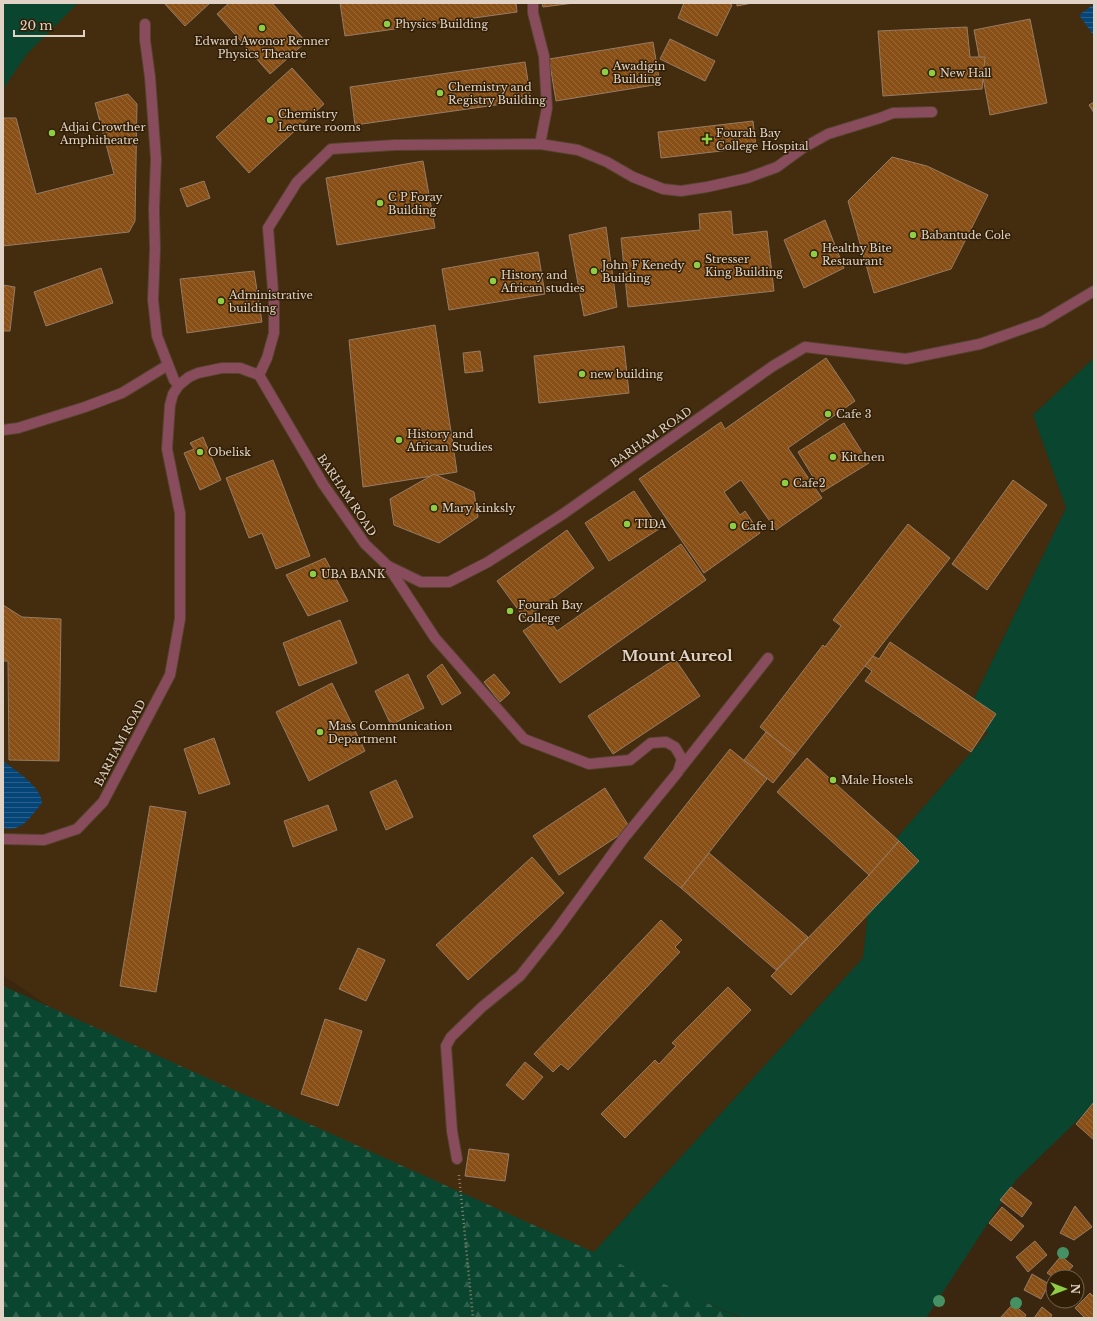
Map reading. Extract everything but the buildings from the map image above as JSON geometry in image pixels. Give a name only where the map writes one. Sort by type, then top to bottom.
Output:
[{"type":"street","points":[[534,3],[534,13],[544,56],[547,108],[540,144]]},
{"type":"street","points":[[145,24],[145,40],[150,77],[156,158],[153,300],[157,336],[174,380],[179,385],[189,377],[198,373],[222,368],[240,368],[259,375],[267,358],[274,333],[274,303],[268,228],[297,182],[331,149],[395,145],[540,144],[578,150],[607,162],[633,177],[663,189],[681,191],[747,178],[777,167],[803,148],[828,134],[893,113],[932,112]]},
{"type":"street","name":"BARHAM ROAD","points":[[259,375],[323,484],[365,544],[388,566],[421,582],[449,582],[488,562],[563,514],[773,366],[805,347],[906,359],[980,344],[1042,322],[1094,291]]},
{"type":"street","points":[[3,430],[25,426],[86,407],[122,393],[168,365]]},
{"type":"street","name":"BARHAM ROAD","points":[[3,839],[44,840],[77,829],[102,802],[170,675],[180,619],[180,513],[167,450],[170,405],[173,394],[179,385]]},
{"type":"street","points":[[388,566],[435,638],[524,739],[588,764],[630,760],[650,744],[666,742],[675,747],[682,758],[678,772]]},
{"type":"street","points":[[457,1159],[452,1131],[446,1046],[451,1037],[482,1007],[520,976],[556,931],[624,838],[768,658]]},
{"type":"path","points":[[457,1159],[473,1318]]},
{"type":"shaded area","name":"Fourah Bay College","points":[[78,3],[1094,3],[1094,358],[1033,415],[1066,508],[967,713],[988,733],[873,865],[863,958],[592,1254],[137,1067],[3,975],[3,89],[27,54]]},
{"type":"green space","points":[[3,3],[78,3],[27,54],[3,89]]},
{"type":"green space","points":[[1094,358],[1094,1104],[1016,1180],[926,1318],[742,1318],[592,1254],[863,958],[873,865],[988,733],[967,713],[1066,508],[1033,415]]},
{"type":"green space","points":[[3,986],[740,1318],[3,1318]]},
{"type":"water","points":[[1094,4],[1094,36],[1079,15]]},
{"type":"water","points":[[3,761],[33,785],[41,797],[42,803],[26,822],[21,826],[10,829],[3,828]]},
{"type":"place","name":"Physics Building","points":[[387,24]]},
{"type":"place","name":"Edward Awonor Renner Physics Theatre","points":[[262,28]]},
{"type":"place","name":"Awadigin Building","points":[[605,72]]},
{"type":"place","name":"New Hall","points":[[932,73]]},
{"type":"place","name":"Chemistry and Registry Building","points":[[440,93]]},
{"type":"place","name":"Chemistry Lecture rooms","points":[[270,120]]},
{"type":"place","name":"Adjai Crowther Amphitheatre","points":[[52,133]]},
{"type":"place","name":"Fourah Bay College Hospital","points":[[707,139]]},
{"type":"place","name":"C P Foray Building","points":[[380,203]]},
{"type":"place","name":"Babantude Cole","points":[[913,235]]},
{"type":"place","name":"Healthy Bite Restaurant","points":[[814,254]]},
{"type":"place","name":"Stresser King Building","points":[[697,265]]},
{"type":"place","name":"John F Kenedy Building","points":[[594,271]]},
{"type":"place","name":"History and African studies","points":[[493,281]]},
{"type":"place","name":"Administrative building","points":[[221,301]]},
{"type":"place","name":"new building","points":[[582,374]]},
{"type":"place","name":"Cafe 3","points":[[828,414]]},
{"type":"place","name":"History and African Studies","points":[[399,440]]},
{"type":"place","name":"Obelisk","points":[[200,452]]},
{"type":"place","name":"Kitchen","points":[[833,457]]},
{"type":"place","name":"Cafe2","points":[[785,483]]},
{"type":"place","name":"Mary kinksly","points":[[434,508]]},
{"type":"place","name":"TIDA","points":[[627,524]]},
{"type":"place","name":"Cafe 1","points":[[733,526]]},
{"type":"place","name":"UBA BANK","points":[[313,574]]},
{"type":"place","name":"Fourah Bay College","points":[[510,611]]},
{"type":"place","name":"Mass Communication Department","points":[[320,732]]},
{"type":"place","name":"Male Hostels","points":[[833,780]]},
{"type":"district","name":"Mount Aureol","points":[[677,656]]}]
